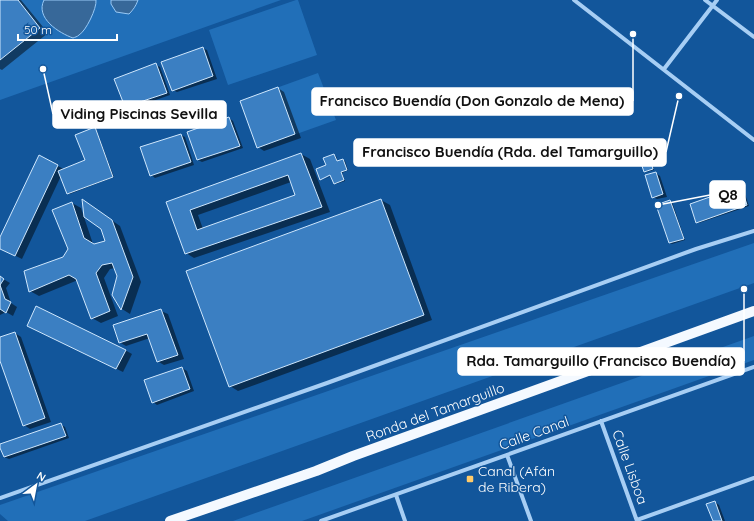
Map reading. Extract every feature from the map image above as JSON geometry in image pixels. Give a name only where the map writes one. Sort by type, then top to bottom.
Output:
[{"type":"main road","name":"Ronda del Tamarguillo","points":[[170,521],[316,471],[353,456],[754,311]]},
{"type":"street","points":[[574,0],[754,140]]},
{"type":"street","points":[[705,0],[754,37]]},
{"type":"street","points":[[664,69],[717,0]]},
{"type":"street","points":[[0,498],[327,383],[696,249],[754,231]]},
{"type":"street","name":"Calle Canal","points":[[321,521],[754,367]]},
{"type":"street","name":"Calle Lisboa","points":[[601,421],[637,520]]},
{"type":"street","points":[[507,455],[531,521]]},
{"type":"street","points":[[637,520],[754,478]]},
{"type":"street","points":[[396,494],[405,521]]},
{"type":"shaded area","points":[[0,0],[44,0],[42,4],[44,15],[49,24],[80,35],[93,13],[96,0],[111,0],[111,4],[116,12],[129,14],[135,8],[138,0],[281,0],[0,100]]},
{"type":"shaded area","points":[[44,0],[96,0],[96,4],[93,14],[82,33],[73,38],[55,29],[46,19],[42,7]]},
{"type":"shaded area","points":[[111,0],[138,0],[129,14],[116,12],[111,4]]},
{"type":"shaded area","points":[[298,0],[317,55],[228,85],[209,30]]},
{"type":"shaded area","points":[[318,73],[336,120],[257,148],[240,101]]},
{"type":"shaded area","points":[[754,243],[754,283],[85,521],[8,521],[0,514],[0,505]]},
{"type":"shaded area","points":[[754,336],[754,360],[302,521],[233,521]]},
{"type":"building","points":[[0,0],[18,0],[40,28],[0,60]]},
{"type":"building","points":[[203,47],[213,76],[172,91],[161,62]]},
{"type":"building","points":[[156,63],[167,93],[125,107],[114,79]]},
{"type":"building","points":[[278,87],[295,134],[257,148],[240,101]]},
{"type":"building","points":[[229,117],[240,146],[197,160],[187,132]]},
{"type":"building","points":[[95,127],[113,177],[67,194],[58,171],[85,160],[75,135]]},
{"type":"building","points":[[181,134],[191,162],[150,176],[140,147]]},
{"type":"building","points":[[301,153],[322,207],[185,254],[166,202]],"holes":[[[288,175],[295,195],[197,230],[190,210]]]},
{"type":"building","points":[[334,154],[337,161],[343,159],[347,170],[341,172],[344,180],[334,184],[330,175],[320,180],[316,169],[326,165],[323,158]]},
{"type":"building","points":[[649,154],[653,169],[644,172],[639,157]]},
{"type":"building","points":[[39,155],[58,165],[15,256],[0,249],[0,237]]},
{"type":"building","points":[[656,172],[663,194],[652,198],[645,175]]},
{"type":"building","points":[[741,186],[747,205],[696,223],[690,204]]},
{"type":"building","points":[[82,199],[112,220],[133,277],[121,310],[112,295],[117,276],[112,263],[102,265],[96,273],[110,311],[91,319],[76,279],[69,275],[29,292],[24,271],[63,257],[68,249],[52,210],[72,202],[84,238],[94,244],[105,241],[101,229],[84,217]]},
{"type":"building","points":[[381,199],[424,315],[229,387],[186,271]]},
{"type":"building","points":[[670,200],[684,239],[669,243],[656,205]]},
{"type":"building","points":[[0,276],[4,279],[0,285]]},
{"type":"building","points":[[0,285],[5,299],[11,302],[6,313],[0,309]]},
{"type":"building","points":[[36,306],[126,350],[116,369],[27,326]]},
{"type":"building","points":[[161,309],[178,355],[157,362],[147,334],[119,343],[113,325]]},
{"type":"building","points":[[15,332],[45,418],[23,426],[0,361],[0,337]]},
{"type":"building","points":[[182,367],[190,389],[152,403],[144,380]]},
{"type":"building","points":[[61,423],[66,436],[4,457],[0,444]]},
{"type":"building","points":[[715,501],[722,521],[713,521],[706,504]]},
{"type":"place","name":"Francisco Buendía (Don Gonzalo de Mena)","points":[[633,34]]},
{"type":"place","name":"Viding Piscinas Sevilla","points":[[43,69]]},
{"type":"place","name":"Francisco Buendía (Rda. del Tamarguillo)","points":[[679,96]]},
{"type":"place","name":"Q8","points":[[658,205]]},
{"type":"place","name":"Rda. Tamarguillo (Francisco Buendía)","points":[[744,289]]},
{"type":"place","name":"Canal (Afán de Ribera)","points":[[470,479]]}]
